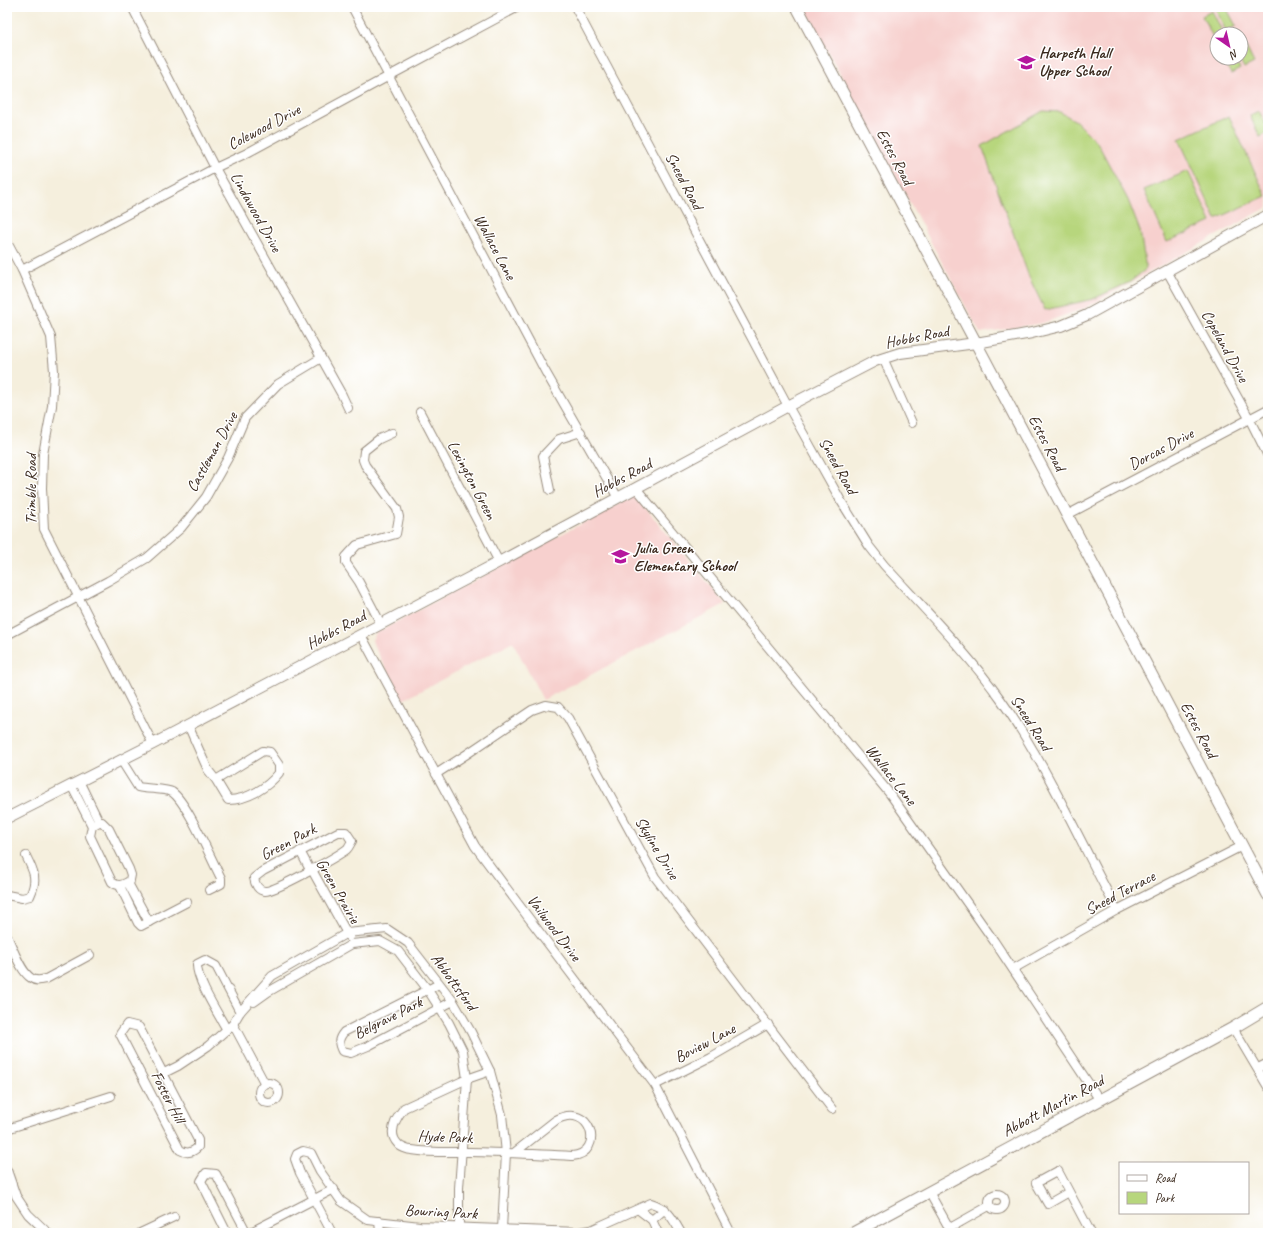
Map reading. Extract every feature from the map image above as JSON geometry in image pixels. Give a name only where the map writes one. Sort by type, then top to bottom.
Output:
[{"type":"main road","name":"Estes Road","points":[[797,7],[1268,895]]},
{"type":"main road","name":"Abbott Martin Road","points":[[853,1233],[1233,1028],[1268,1007]]},
{"type":"street","name":"Lindawood Drive","points":[[132,7],[215,168],[348,408]]},
{"type":"street","name":"Wallace Lane","points":[[352,7],[545,371],[618,498]]},
{"type":"street","name":"Colewood Drive","points":[[22,270],[215,168],[247,153],[518,7]]},
{"type":"street","name":"Sneed Road","points":[[575,7],[788,406],[841,501],[869,546],[884,565],[982,674],[1019,727],[1050,782],[1117,910]]},
{"type":"street","name":"Hobbs Road","points":[[7,818],[153,744],[499,562],[788,406],[875,361],[900,353],[976,343],[1061,326],[1087,315],[1268,215]]},
{"type":"street","name":"Trimble Road","points":[[7,242],[22,270],[51,337],[52,344],[54,371],[52,406],[43,454],[42,488],[44,529],[153,744]]},
{"type":"street","name":"Copeland Drive","points":[[1167,271],[1249,418],[1268,456]]},
{"type":"street","name":"Castleman Drive","points":[[7,635],[79,598],[147,558],[181,528],[206,497],[228,458],[245,418],[278,384],[321,358]]},
{"type":"street","points":[[883,358],[912,423]]},
{"type":"street","name":"Dorcas Drive","points":[[1067,515],[1268,409]]},
{"type":"street","name":"Lexington Green","points":[[420,412],[499,562]]},
{"type":"street","points":[[550,490],[543,456],[559,439],[581,432]]},
{"type":"street","points":[[381,624],[359,582],[346,563],[346,557],[357,545],[396,534],[399,517],[396,509],[363,460],[364,451],[375,442],[392,433]]},
{"type":"street","name":"Wallace Lane","points":[[636,488],[890,794],[1013,969],[1099,1099]]},
{"type":"street","name":"Vailwood Drive","points":[[361,634],[475,846],[655,1085],[732,1233]]},
{"type":"street","name":"Skyline Drive","points":[[436,774],[532,710],[546,705],[558,707],[568,718],[655,877],[832,1109]]},
{"type":"street","points":[[188,725],[208,770],[228,800],[238,800],[257,792],[275,779],[279,773],[279,765],[270,752],[263,751],[216,780]]},
{"type":"street","points":[[121,760],[138,787],[170,791],[179,798],[221,878],[221,884],[209,890]]},
{"type":"street","points":[[75,783],[95,824],[90,836],[112,882],[116,886],[120,886],[130,881]]},
{"type":"street","points":[[95,824],[102,822],[109,829],[129,869],[131,875],[129,885],[149,922]]},
{"type":"street","name":"Green Park","points":[[338,832],[346,832],[350,836],[352,841],[348,848],[312,870],[272,890],[265,891],[258,888],[254,878],[263,871],[338,832]]},
{"type":"street","name":"Sneed Terrace","points":[[1013,969],[1117,910],[1242,846]]},
{"type":"street","name":"Green Prairie","points":[[300,851],[309,868],[312,870],[352,944]]},
{"type":"street","points":[[7,895],[22,898],[30,896],[33,891],[35,877],[34,872],[26,856]]},
{"type":"street","points":[[120,886],[138,923],[141,926],[187,902]]},
{"type":"street","name":"Abbottsford","points":[[164,1073],[178,1066],[208,1046],[230,1027],[240,1012],[272,976],[347,933],[387,930],[408,943],[439,984],[454,1000],[490,1071],[502,1115],[510,1153],[503,1231]]},
{"type":"street","points":[[7,936],[24,972],[31,979],[38,981],[46,979],[90,955]]},
{"type":"street","name":"Abbottsford","points":[[240,1012],[268,992],[352,944],[380,941],[398,951],[440,1008],[463,1051],[467,1079],[458,1230]]},
{"type":"street","points":[[240,1012],[216,966],[205,960],[197,964],[197,969],[208,997],[230,1027],[265,1084]]},
{"type":"street","name":"Belgrave Park","points":[[439,984],[344,1032],[339,1041],[342,1050],[351,1053],[357,1051],[454,1000]]},
{"type":"street","name":"Foster Hill","points":[[127,1024],[139,1027],[164,1073],[198,1140],[198,1147],[192,1152],[187,1153],[180,1150],[120,1034],[127,1024]]},
{"type":"street","name":"Boview Lane","points":[[655,1085],[711,1057],[768,1024]]},
{"type":"street","points":[[1233,1028],[1268,1087]]},
{"type":"street","points":[[1258,1068],[1268,1063]]},
{"type":"street","name":"Hyde Park","points":[[490,1071],[467,1079],[404,1108],[398,1116],[393,1130],[395,1140],[398,1145],[410,1150],[577,1156],[586,1150],[592,1134],[584,1121],[579,1118],[574,1116],[563,1117],[510,1153]]},
{"type":"street","points":[[7,1129],[111,1096]]},
{"type":"street","name":"Bowring Park","points":[[332,1233],[300,1173],[295,1159],[297,1154],[303,1151],[311,1153],[320,1171],[341,1201],[368,1220],[458,1230],[576,1232],[591,1230],[639,1210],[651,1203],[664,1209]]},
{"type":"street","points":[[7,1170],[16,1196],[28,1214],[48,1233]]},
{"type":"street","points":[[227,1233],[201,1182],[206,1173],[216,1174],[248,1233],[334,1189]]},
{"type":"street","points":[[929,1192],[951,1230],[989,1206]]},
{"type":"street","points":[[1069,1192],[1091,1233]]},
{"type":"street","points":[[652,1220],[664,1209],[673,1218],[680,1233]]},
{"type":"street","points":[[639,1210],[652,1220],[658,1233]]},
{"type":"street","points":[[140,1233],[174,1217]]},
{"type":"street","points":[[379,1221],[380,1233]]},
{"type":"shaded area","points":[[804,7],[1268,7],[1268,207],[1085,308],[1043,323],[980,333]]},
{"type":"shaded area","points":[[635,495],[725,604],[543,700],[513,642],[403,700],[374,646],[372,640],[376,633]]},
{"type":"green space","points":[[1221,7],[1226,7],[1236,26],[1224,26],[1216,10]]},
{"type":"green space","points":[[1212,11],[1220,26],[1209,26],[1209,29],[1202,16]]},
{"type":"green space","points":[[1249,53],[1254,63],[1249,66]]},
{"type":"green space","points":[[1227,66],[1239,66],[1240,69],[1231,74]]},
{"type":"green space","points":[[1043,111],[1060,112],[1076,121],[1097,142],[1128,200],[1140,231],[1146,269],[1130,282],[1093,299],[1045,310],[1029,277],[982,146]]},
{"type":"green space","points":[[1259,111],[1268,128],[1268,133],[1260,137],[1250,116]]},
{"type":"green space","points":[[1229,116],[1266,196],[1216,219],[1179,139]]},
{"type":"green space","points":[[1188,171],[1211,222],[1167,242],[1144,190]]},
{"type":"place","name":"Harpeth Hall Upper School","points":[[1026,62]]},
{"type":"place","name":"Julia Green Elementary School","points":[[621,557]]}]
